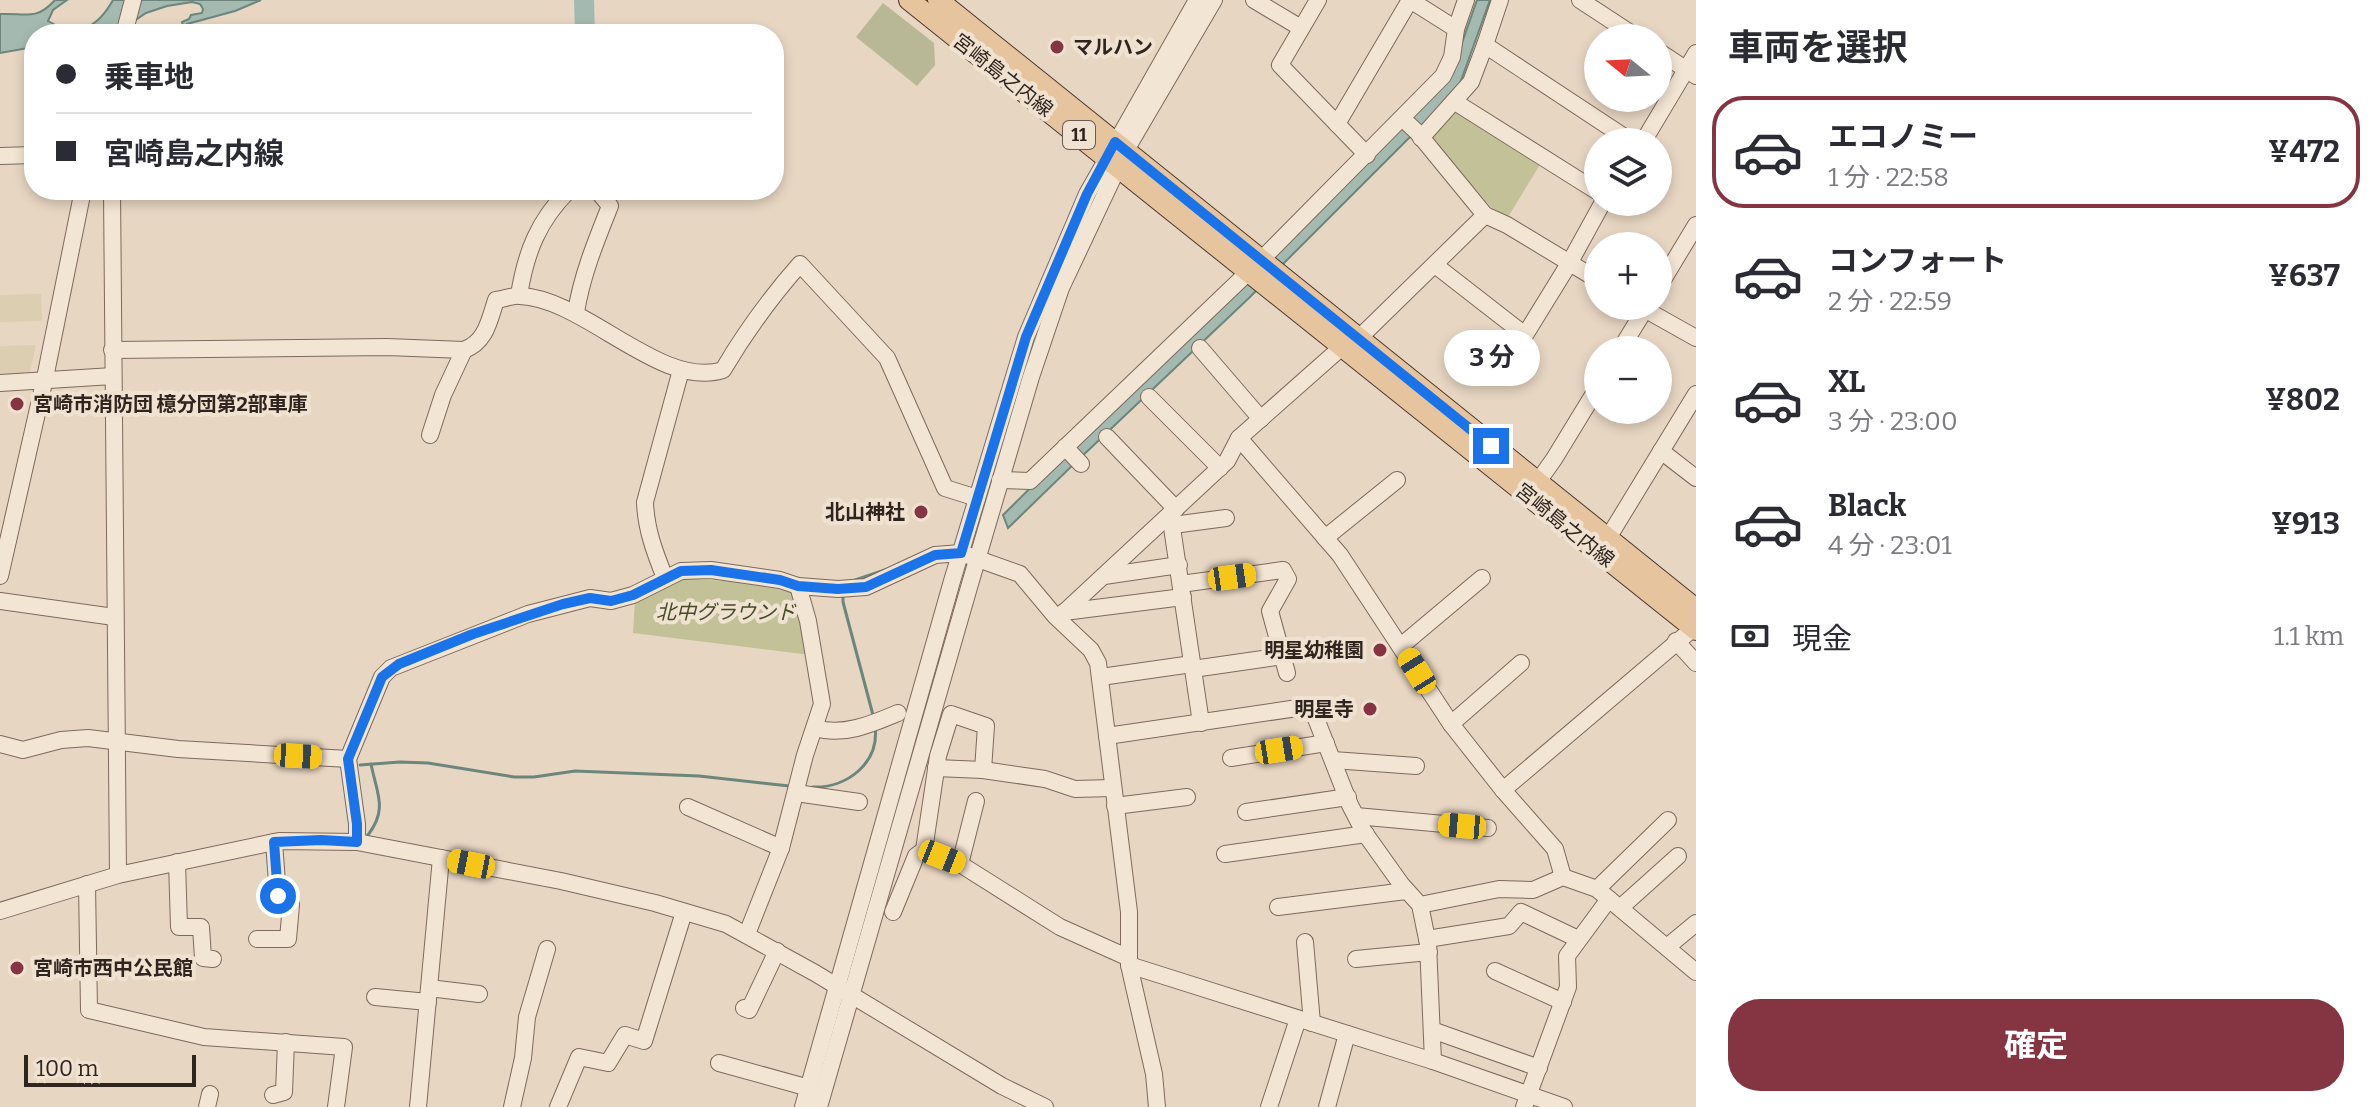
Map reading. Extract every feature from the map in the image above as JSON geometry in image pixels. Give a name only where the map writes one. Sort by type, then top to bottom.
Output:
[{"type":"main road","name":"宮崎島之内線","points":[[909,0],[1117,154],[1533,489],[1691,627]]},
{"type":"main road","name":"宮崎島之内線","points":[[951,4],[1117,154]]},
{"type":"main road","name":"宮崎島之内線","points":[[1533,489],[1608,538],[1691,627]]},
{"type":"street","points":[[127,24],[133,0]]},
{"type":"street","points":[[803,1107],[844,992],[1061,288],[1117,154],[1197,0]]},
{"type":"street","points":[[819,1107],[844,992],[961,553],[1026,337],[1087,194],[1117,154],[1214,0]]},
{"type":"street","points":[[1254,0],[1301,28]]},
{"type":"street","points":[[1318,0],[1280,65],[1367,155]]},
{"type":"street","points":[[1337,124],[1410,0],[1456,29]]},
{"type":"street","points":[[1000,480],[1030,481],[1261,270],[1443,76],[1452,57],[1456,29],[1466,0]]},
{"type":"street","points":[[1419,135],[1455,102],[1471,82],[1500,0]]},
{"type":"street","points":[[1580,0],[1617,24]]},
{"type":"street","points":[[1485,45],[1611,128]]},
{"type":"street","points":[[1653,128],[1691,73],[1696,53]]},
{"type":"street","points":[[1672,60],[1691,73]]},
{"type":"street","points":[[1455,102],[1584,183]]},
{"type":"street","points":[[1403,119],[1485,215],[1584,271]]},
{"type":"street","points":[[0,156],[24,155]]},
{"type":"street","points":[[0,576],[81,200]]},
{"type":"street","points":[[112,200],[118,875]]},
{"type":"street","points":[[519,295],[524,265],[534,238],[549,210],[559,200]]},
{"type":"street","points":[[576,312],[590,256],[610,206],[605,200]]},
{"type":"street","points":[[1061,615],[1173,516],[1227,461],[1239,438],[1435,265],[1485,215]]},
{"type":"street","points":[[1435,265],[1525,335],[1595,216]]},
{"type":"street","points":[[1672,265],[1696,225]]},
{"type":"street","points":[[112,350],[387,347],[464,350],[475,346],[485,334],[496,300],[519,295],[576,312],[591,324],[681,370],[712,373],[723,370],[747,329],[800,264],[887,358],[945,488],[977,498]]},
{"type":"street","points":[[1666,320],[1696,338]]},
{"type":"street","points":[[1200,348],[1261,419]]},
{"type":"street","points":[[430,435],[443,395],[464,350]]},
{"type":"street","points":[[665,578],[645,521],[645,502],[681,370]]},
{"type":"street","points":[[0,383],[113,376]]},
{"type":"street","points":[[1608,538],[1696,394]]},
{"type":"street","points":[[1149,397],[1220,468]]},
{"type":"street","points":[[1533,489],[1584,410]]},
{"type":"street","points":[[1107,437],[1173,516],[1201,723]]},
{"type":"street","points":[[1239,438],[1340,555],[1451,724],[1555,849],[1563,877],[1608,899],[1696,972]]},
{"type":"street","points":[[1065,447],[1081,464]]},
{"type":"street","points":[[1661,451],[1696,478]]},
{"type":"street","points":[[1325,538],[1397,480]]},
{"type":"street","points":[[1173,516],[1226,518]]},
{"type":"street","points":[[357,842],[348,759],[382,677],[391,668],[528,614],[590,598],[611,601],[642,591],[681,571],[711,570],[780,580],[798,586],[845,588],[866,587],[935,555],[961,553],[977,558],[1020,574],[1091,650],[1101,677],[1129,912],[1129,962],[1154,1074],[1157,1107]]},
{"type":"street","points":[[1102,577],[1179,565]]},
{"type":"street","points":[[1061,615],[1283,570],[1288,579],[1270,611],[1285,664],[1193,667],[1101,677]]},
{"type":"street","points":[[1401,646],[1482,578]]},
{"type":"street","points":[[747,934],[781,848],[822,704],[808,621],[798,586]]},
{"type":"street","points":[[0,601],[114,617]]},
{"type":"street","points":[[1691,627],[1696,663]]},
{"type":"street","points":[[1503,790],[1691,627]]},
{"type":"street","points":[[1451,724],[1521,663]]},
{"type":"street","points":[[1107,736],[1311,706],[1356,816],[1406,891],[1420,905],[1428,946],[1433,1061]]},
{"type":"street","points":[[816,728],[842,730],[874,723],[898,713]]},
{"type":"street","points":[[893,912],[916,856],[924,850],[936,768],[951,714],[986,726],[983,770]]},
{"type":"street","points":[[0,744],[23,750],[76,737],[178,749],[348,759]]},
{"type":"street","points":[[1231,758],[1326,743]]},
{"type":"street","points":[[1333,760],[1416,766]]},
{"type":"street","points":[[936,768],[983,770],[1045,779],[1075,789],[1112,788]]},
{"type":"street","points":[[797,788],[859,802]]},
{"type":"street","points":[[1115,806],[1187,797]]},
{"type":"street","points":[[1246,812],[1348,797]]},
{"type":"street","points":[[960,864],[976,801]]},
{"type":"street","points":[[688,807],[781,848]]},
{"type":"street","points":[[1356,816],[1488,828]]},
{"type":"street","points":[[1526,1101],[1568,987],[1567,956],[1668,820]]},
{"type":"street","points":[[1225,854],[1366,834]]},
{"type":"street","points":[[0,911],[118,875],[274,842],[357,842],[561,881],[726,924],[777,951],[1002,1086],[1045,1107]]},
{"type":"street","points":[[257,939],[288,939],[291,905],[278,896],[274,842]]},
{"type":"street","points":[[924,850],[960,864],[1060,927],[1129,962],[1433,1061],[1526,1101],[1564,1107]]},
{"type":"street","points":[[1608,899],[1678,856]]},
{"type":"street","points":[[418,1107],[441,858]]},
{"type":"street","points":[[177,862],[179,927],[201,927],[203,958],[213,959]]},
{"type":"street","points":[[1420,905],[1499,889],[1533,890],[1563,877]]},
{"type":"street","points":[[87,884],[86,1016],[204,1037],[344,1047],[336,1107]]},
{"type":"street","points":[[1278,907],[1406,891]]},
{"type":"street","points":[[558,1107],[579,1057],[608,1063],[625,1035],[644,1041],[684,912]]},
{"type":"street","points":[[1356,959],[1428,946],[1509,926],[1521,912],[1578,939]]},
{"type":"street","points":[[1667,947],[1696,923]]},
{"type":"street","points":[[1269,1107],[1305,1021],[1305,942]]},
{"type":"street","points":[[512,1107],[523,1058],[527,1017],[547,949]]},
{"type":"street","points":[[744,1008],[749,1010],[777,951]]},
{"type":"street","points":[[1495,971],[1563,1002]]},
{"type":"street","points":[[375,997],[479,994]]},
{"type":"street","points":[[1432,1030],[1539,1068]]},
{"type":"street","points":[[1327,1107],[1347,1034]]},
{"type":"street","points":[[273,1095],[284,1092],[286,1042]]},
{"type":"street","points":[[719,1063],[809,1088]]},
{"type":"shaded area","points":[[55,0],[67,0],[53,10],[48,21],[55,24],[24,24],[24,49],[0,53],[0,14],[24,15],[48,7]]},
{"type":"shaded area","points":[[113,0],[261,0],[235,11],[187,24],[182,22],[191,15],[202,13],[200,4],[192,2],[167,6],[146,13],[130,24],[92,24]]},
{"type":"shaded area","points":[[1477,0],[1490,0],[1458,89],[1251,296],[1078,460],[1069,450],[1449,80]]},
{"type":"shaded area","points":[[41,294],[42,321],[0,322],[0,295]]},
{"type":"shaded area","points":[[36,345],[27,374],[0,376],[0,346]]},
{"type":"shaded area","points":[[1067,452],[1076,462],[1008,528],[1003,515]]},
{"type":"green space","points":[[883,3],[934,43],[935,65],[917,86],[856,37]]},
{"type":"green space","points":[[1454,112],[1460,112],[1541,163],[1508,217],[1492,208],[1433,142],[1433,133]]},
{"type":"green space","name":"北中グラウンド","points":[[682,578],[750,583],[792,592],[810,655],[633,633],[635,601]]},
{"type":"waterway","points":[[584,0],[585,24]]},
{"type":"waterway","points":[[855,580],[885,570]]},
{"type":"waterway","points":[[843,595],[873,715]]},
{"type":"waterway","points":[[813,787],[838,783],[859,771],[872,751],[875,726]]},
{"type":"waterway","points":[[360,765],[428,763],[514,777],[575,771],[699,776],[789,786]]},
{"type":"waterway","points":[[368,835],[379,809],[371,764]]},
{"type":"place","name":"マルハン","points":[[1057,47]]},
{"type":"place","name":"宮崎市消防団 檍分団第2部車庫","points":[[17,404]]},
{"type":"place","name":"北山神社","points":[[921,512]]},
{"type":"place","name":"明星幼稚園","points":[[1380,650]]},
{"type":"place","name":"明星寺","points":[[1370,709]]},
{"type":"place","name":"宮崎市西中公民館","points":[[17,968]]},
{"type":"route","points":[[278,896],[274,842],[357,842],[348,759],[382,677],[391,668],[528,614],[590,598],[611,601],[633,595],[681,571],[711,570],[780,580],[798,586],[838,589],[866,587],[935,555],[961,553],[1026,337],[1087,194],[1115,142],[1491,446]]}]
